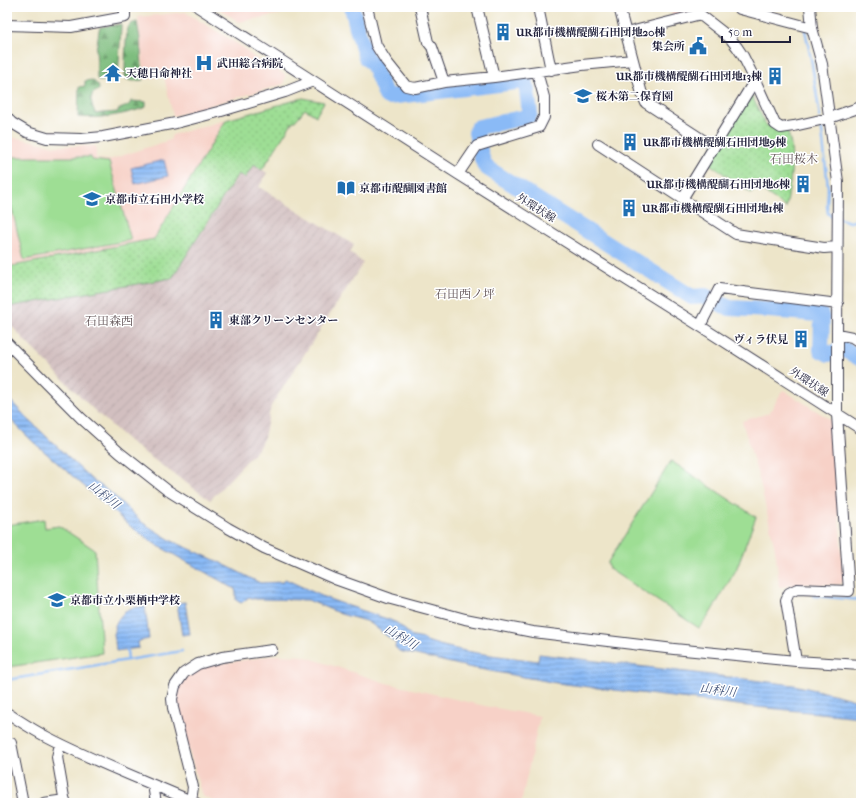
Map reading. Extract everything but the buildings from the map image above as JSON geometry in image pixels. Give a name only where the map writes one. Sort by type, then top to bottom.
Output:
[{"type":"street","points":[[7,25],[71,27],[125,17],[125,7]]},
{"type":"street","name":"外環状線","points":[[198,7],[458,174],[861,429]]},
{"type":"street","points":[[367,7],[376,45],[386,62],[406,86],[416,88],[444,82],[633,60]]},
{"type":"street","points":[[420,7],[428,42],[432,48],[444,82]]},
{"type":"street","points":[[477,7],[494,77]]},
{"type":"street","points":[[538,7],[551,70]]},
{"type":"street","points":[[619,7],[642,94],[646,103],[703,140]]},
{"type":"street","points":[[738,7],[740,9],[812,28]]},
{"type":"street","points":[[796,661],[786,600],[789,593],[797,588],[849,591],[836,414],[838,182],[822,64],[812,28],[810,7]]},
{"type":"street","points":[[626,33],[697,15],[701,10],[730,38],[743,56],[775,124],[781,128],[829,118],[861,107]]},
{"type":"street","points":[[458,174],[480,145],[539,127],[544,117],[544,98],[537,72]]},
{"type":"street","points":[[682,199],[755,80]]},
{"type":"street","points":[[9,124],[27,132],[47,138],[80,139],[103,137],[176,123],[218,112],[285,92],[313,81]]},
{"type":"street","points":[[598,144],[736,234],[824,248],[837,247]]},
{"type":"street","points":[[700,326],[719,289],[838,304]]},
{"type":"street","points":[[837,339],[852,337],[861,343]]},
{"type":"street","points":[[7,343],[81,418],[120,453],[166,490],[264,548],[335,579],[391,599],[465,619],[534,632],[674,649],[796,661],[861,665]]},
{"type":"street","points":[[7,713],[60,744],[194,802],[193,787],[173,708],[172,699],[175,686],[184,674],[198,664],[222,657],[272,650]]},
{"type":"street","points":[[12,743],[23,803]]},
{"type":"street","points":[[44,803],[65,801],[57,757],[60,744]]},
{"type":"street","points":[[153,785],[156,803]]},
{"type":"shaded area","points":[[216,7],[316,7],[239,22]]},
{"type":"shaded area","points":[[670,7],[702,7],[697,13],[673,19]]},
{"type":"shaded area","name":"武田総合病院","points":[[185,12],[244,48],[252,56],[285,75],[284,84],[173,116],[164,76],[145,79],[138,17]]},
{"type":"shaded area","name":"京都市立石田小学校","points":[[226,120],[154,239],[7,267],[7,138],[18,138],[55,146],[96,146],[96,159],[109,160],[170,140],[172,135]]},
{"type":"shaded area","points":[[254,164],[267,173],[259,187],[354,245],[350,252],[363,263],[271,406],[264,437],[258,449],[210,500],[135,446],[95,411],[7,321],[7,307],[172,278],[239,174]]},
{"type":"shaded area","points":[[783,390],[831,420],[844,579],[839,585],[808,584],[779,587],[776,554],[761,486],[742,421],[769,413]]},
{"type":"shaded area","points":[[276,655],[303,656],[386,683],[485,706],[540,716],[521,803],[218,803],[202,796],[176,706],[175,696],[180,683],[198,667]]},
{"type":"green space","points":[[137,22],[140,39],[143,80],[133,81],[125,78],[126,43],[129,26]]},
{"type":"green space","points":[[121,24],[118,79],[100,81],[97,79],[96,50],[99,30],[101,27]]},
{"type":"green space","points":[[92,80],[98,85],[99,89],[93,93],[91,98],[96,114],[118,112],[118,110],[128,106],[131,101],[146,102],[146,107],[112,116],[78,117],[79,87],[85,86],[85,81]]},
{"type":"green space","points":[[749,90],[766,125],[787,131],[790,139],[792,158],[786,208],[757,186],[751,193],[704,160]]},
{"type":"green space","points":[[303,98],[324,102],[316,116],[305,109],[295,121],[293,121],[262,170],[254,164],[245,178],[238,174],[172,278],[7,307],[7,267],[154,239],[226,120]]},
{"type":"green space","points":[[10,157],[91,157],[92,160],[109,162],[131,240],[24,260],[7,188],[9,187],[12,168]]},
{"type":"green space","points":[[671,461],[756,517],[736,570],[708,617],[699,628],[609,569],[608,562]]},
{"type":"green space","name":"京都市立小栗栖中学校","points":[[44,519],[45,528],[59,526],[95,550],[102,653],[8,667],[7,525]]},
{"type":"water","points":[[164,160],[168,176],[135,184],[131,168]]},
{"type":"water","name":"山科川","points":[[7,397],[91,479],[110,492],[143,523],[172,541],[219,562],[260,583],[283,582],[285,579],[326,598],[397,623],[413,637],[453,648],[481,654],[538,661],[539,654],[794,685],[861,702],[861,717],[746,706],[557,683],[468,667],[399,651],[395,647],[396,643],[369,622],[341,614],[308,600],[255,599],[249,597],[241,603],[236,600],[235,589],[155,544],[130,526],[31,440],[7,416]]},
{"type":"water","points":[[185,602],[190,634],[182,635],[177,603]]},
{"type":"water","points":[[145,606],[149,639],[139,641],[139,648],[116,651],[114,628],[117,621],[122,614],[129,609]]},
{"type":"waterway","points":[[352,7],[366,58],[373,64],[386,96],[388,97],[524,81],[526,83],[530,113],[529,116],[479,127],[477,129],[476,133],[480,151],[487,168],[692,297],[705,296],[730,308],[819,314],[821,315],[822,319],[821,350],[829,354],[843,349],[861,359]]},
{"type":"waterway","points":[[805,30],[820,117]]},
{"type":"waterway","points":[[821,122],[828,187],[828,213],[835,218]]},
{"type":"waterway","points":[[840,219],[850,222],[861,219]]},
{"type":"waterway","points":[[813,596],[861,600]]},
{"type":"waterway","points":[[127,650],[128,660]]},
{"type":"waterway","points":[[7,680],[182,651]]},
{"type":"place","name":"UR都市機構醍醐石田団地20棟","points":[[503,32]]},
{"type":"place","name":"集会所","points":[[698,46]]},
{"type":"place","name":"武田総合病院","points":[[204,63]]},
{"type":"place","name":"天穂日命神社","points":[[113,73]]},
{"type":"place","name":"UR都市機構醍醐石田団地13棟","points":[[775,76]]},
{"type":"place","name":"桜木第二保育園","points":[[583,96]]},
{"type":"place","name":"UR都市機構醍醐石田団地9棟","points":[[630,142]]},
{"type":"place","name":"UR都市機構醍醐石田団地6棟","points":[[803,184]]},
{"type":"place","name":"京都市醍醐図書館","points":[[346,188]]},
{"type":"place","name":"京都市立石田小学校","points":[[92,199]]},
{"type":"place","name":"UR都市機構醍醐石田団地1棟","points":[[629,208]]},
{"type":"place","name":"東部クリーンセンター","points":[[216,320]]},
{"type":"place","name":"ヴィラ伏見","points":[[801,339]]},
{"type":"place","name":"京都市立小栗栖中学校","points":[[57,600]]},
{"type":"district","name":"石田桜木","points":[[794,159]]},
{"type":"district","name":"石田西ノ坪","points":[[465,294]]},
{"type":"district","name":"石田森西","points":[[109,321]]}]
